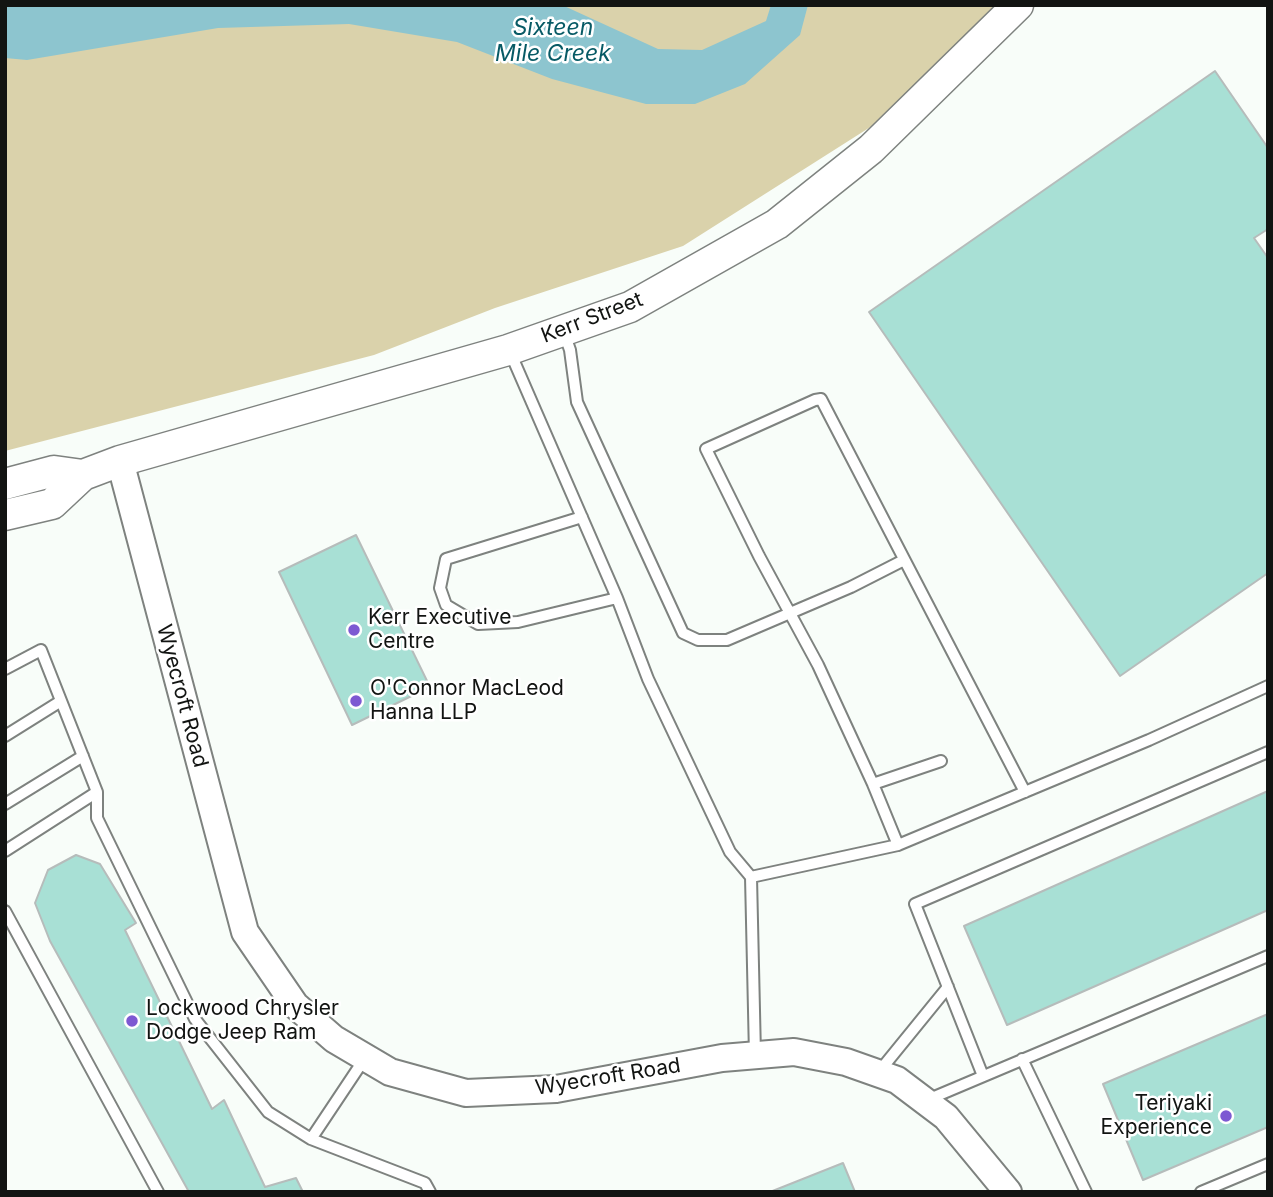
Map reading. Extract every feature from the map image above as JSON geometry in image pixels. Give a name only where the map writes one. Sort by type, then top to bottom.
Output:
[{"type":"main road","name":"Kerr Street","points":[[5,515],[52,504],[83,475],[120,461],[508,350],[630,307],[777,224],[871,149],[1018,5]]},
{"type":"main road","name":"Kerr Street","points":[[5,484],[54,471],[83,475]]},
{"type":"street","name":"Wyecroft Road","points":[[120,461],[245,932],[295,1005],[334,1039],[390,1072],[466,1093],[556,1089],[722,1058],[755,1055],[794,1052],[846,1062],[897,1080],[946,1117],[1008,1192]]},
{"type":"lane","points":[[562,331],[570,350],[577,402],[683,633],[698,640],[727,640],[904,560]]},
{"type":"lane","points":[[508,350],[617,598],[648,679],[730,852],[751,877],[755,1055]]},
{"type":"lane","points":[[898,845],[818,665],[706,449],[815,400],[821,399],[1024,792]]},
{"type":"lane","points":[[582,517],[446,559],[440,588],[446,605],[478,624],[518,622],[617,598]]},
{"type":"lane","points":[[5,669],[41,650],[97,792],[97,818],[195,1019],[268,1112],[311,1139],[425,1183],[430,1192]]},
{"type":"lane","points":[[751,877],[898,845],[1268,687]]},
{"type":"lane","points":[[5,736],[61,701]]},
{"type":"lane","points":[[983,1076],[915,904],[1268,751]]},
{"type":"lane","points":[[5,804],[83,756]]},
{"type":"lane","points":[[873,784],[941,761]]},
{"type":"lane","points":[[5,851],[97,792]]},
{"type":"lane","points":[[5,911],[158,1192]]},
{"type":"lane","points":[[924,1101],[1268,956]]},
{"type":"lane","points":[[878,1073],[948,987]]},
{"type":"lane","points":[[311,1139],[366,1058]]},
{"type":"lane","points":[[1022,1059],[1086,1192]]},
{"type":"lane","points":[[1201,1192],[1268,1164]]},
{"type":"shaded area","points":[[5,5],[996,5],[872,126],[683,246],[495,308],[374,355],[5,451]]},
{"type":"water","name":"Sixteen Mile Creek","points":[[5,5],[562,5],[658,49],[702,50],[766,21],[771,5],[808,5],[800,35],[745,84],[695,104],[646,104],[552,79],[457,42],[349,24],[218,28],[27,60],[5,58]]},
{"type":"building","points":[[1215,71],[1268,148],[1268,229],[1254,238],[1268,258],[1268,573],[1120,676],[869,312]]},
{"type":"building","name":"Kerr Executive Centre","points":[[356,535],[430,687],[352,725],[279,572]]},
{"type":"building","points":[[1268,791],[1268,910],[1007,1025],[964,926]]},
{"type":"building","name":"Lockwood Chrysler Dodge Jeep Ram","points":[[76,855],[100,864],[136,923],[125,930],[212,1109],[224,1100],[265,1187],[296,1178],[303,1192],[189,1192],[50,941],[35,903],[48,870]]},
{"type":"building","points":[[1268,1014],[1268,1127],[1143,1180],[1103,1084]]},
{"type":"building","points":[[843,1163],[855,1192],[770,1192]]},
{"type":"place","name":"Kerr Executive Centre","points":[[354,630]]},
{"type":"place","name":"O'Connor MacLeod Hanna LLP","points":[[356,701]]},
{"type":"place","name":"Lockwood Chrysler Dodge Jeep Ram","points":[[132,1021]]},
{"type":"place","name":"Teriyaki Experience","points":[[1226,1116]]}]
